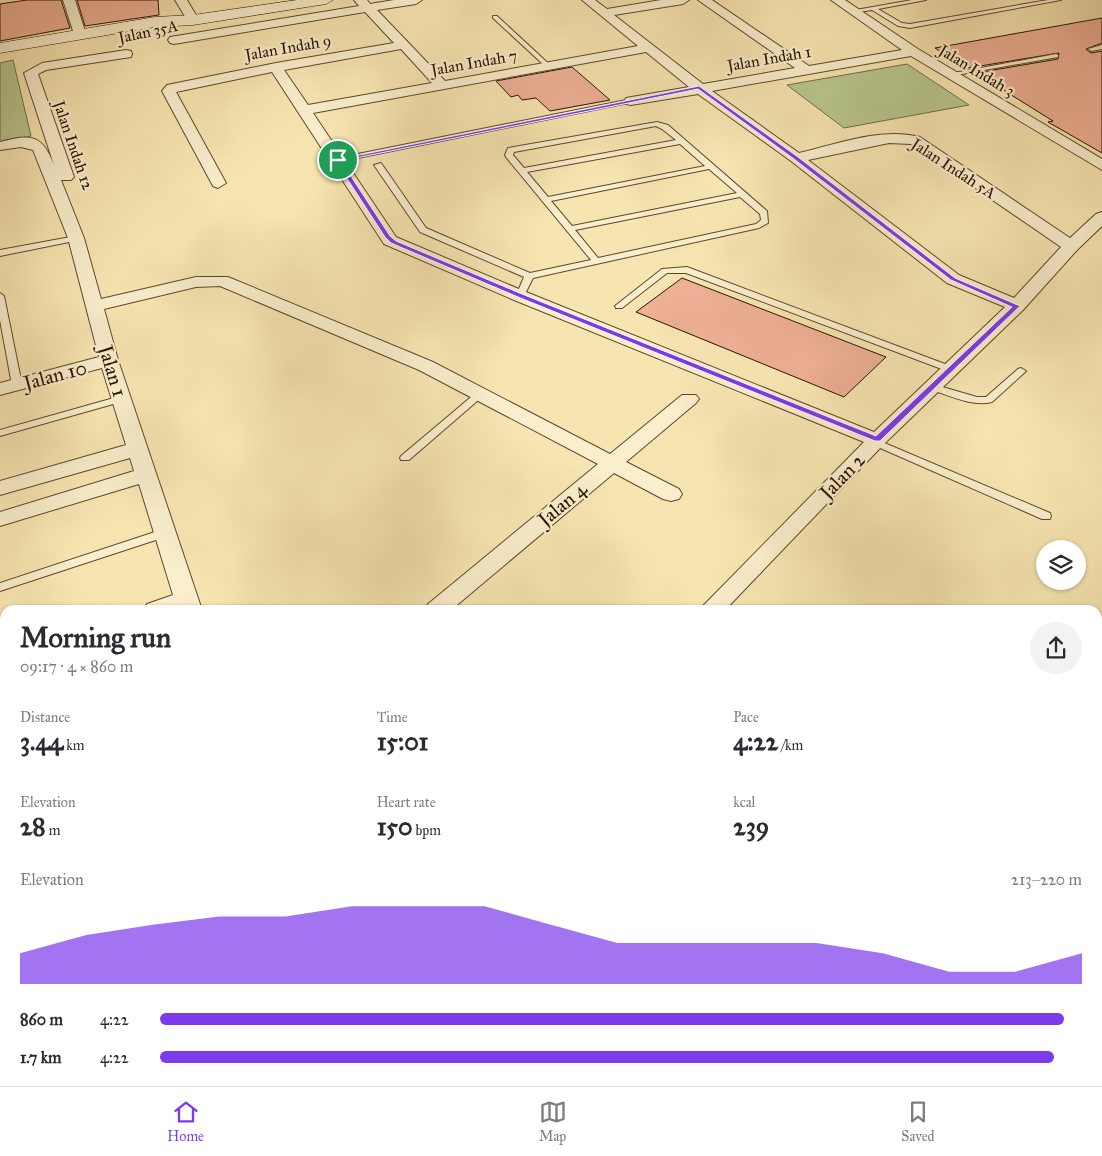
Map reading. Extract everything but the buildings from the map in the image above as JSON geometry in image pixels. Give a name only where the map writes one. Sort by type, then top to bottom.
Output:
[{"type":"street","points":[[69,0],[80,34]]},
{"type":"street","points":[[181,0],[193,20],[326,0]]},
{"type":"street","points":[[174,40],[364,4],[416,0]]},
{"type":"street","points":[[588,0],[699,88],[796,158],[953,279],[1017,306]]},
{"type":"street","points":[[604,13],[684,0]]},
{"type":"street","points":[[704,0],[806,70]]},
{"type":"street","name":"Jalan Indah 3","points":[[836,0],[913,52],[1102,165]]},
{"type":"street","points":[[364,4],[442,85]]},
{"type":"street","name":"Jalan 35A","points":[[0,48],[172,20],[193,20]]},
{"type":"street","name":"Jalan 35A","points":[[0,59],[158,30],[193,20]]},
{"type":"street","name":"Jalan Indah 9","points":[[218,183],[169,91],[179,85],[404,45]]},
{"type":"street","name":"Jalan Indah 7","points":[[306,110],[648,48]]},
{"type":"street","name":"Jalan Indah 1","points":[[631,101],[913,52]]},
{"type":"street","name":"Jalan Indah 12","points":[[76,238],[84,231],[31,73],[42,67],[126,54]]},
{"type":"street","points":[[276,67],[390,240],[520,296],[876,441]]},
{"type":"street","name":"Jalan Indah 5A","points":[[796,158],[882,140],[906,138],[915,140],[1071,246]]},
{"type":"street","name":"Jalan 1","points":[[0,146],[26,142],[35,143],[40,148],[76,238],[93,306],[121,400],[188,605]]},
{"type":"street","name":"Jalan 2","points":[[716,605],[876,441],[1017,306],[1071,246],[1102,216]]},
{"type":"street","points":[[93,306],[196,282],[222,281],[426,366],[671,494]]},
{"type":"street","name":"Jalan 10","points":[[8,387],[109,360]]},
{"type":"street","name":"Jalan 4","points":[[442,605],[689,399]]},
{"type":"street","points":[[0,488],[137,449]]},
{"type":"street","points":[[0,519],[145,475]]},
{"type":"lane","points":[[853,11],[923,0]]},
{"type":"lane","points":[[873,8],[900,25],[910,26],[1058,0]]},
{"type":"lane","points":[[495,17],[548,66]]},
{"type":"lane","points":[[1091,49],[1102,47]]},
{"type":"lane","points":[[951,74],[1056,56]]},
{"type":"lane","points":[[338,160],[631,101]]},
{"type":"lane","points":[[378,165],[423,230],[529,276],[759,226],[765,221],[764,213],[740,195],[665,128],[658,124],[517,148],[508,154],[596,261]]},
{"type":"lane","points":[[521,171],[680,142]]},
{"type":"lane","points":[[545,200],[709,167]]},
{"type":"lane","points":[[569,229],[740,195]]},
{"type":"lane","points":[[0,253],[76,238]]},
{"type":"lane","points":[[618,306],[665,271],[687,270],[950,369]]},
{"type":"lane","points":[[520,296],[529,276]]},
{"type":"lane","points":[[0,296],[8,387]]},
{"type":"lane","points":[[932,387],[976,400],[989,400],[1021,371]]},
{"type":"lane","points":[[405,458],[480,394]]},
{"type":"lane","points":[[0,432],[121,400]]},
{"type":"lane","points":[[876,441],[1046,516]]},
{"type":"lane","points":[[0,587],[164,533]]},
{"type":"green space","points":[[13,60],[31,136],[0,142],[0,63]]},
{"type":"green space","points":[[907,64],[969,105],[844,128],[787,85]]},
{"type":"route","points":[[699,88],[796,158],[953,279],[1017,306],[877,440],[520,296],[390,240],[338,160],[468,136],[555,116],[699,88]]}]
